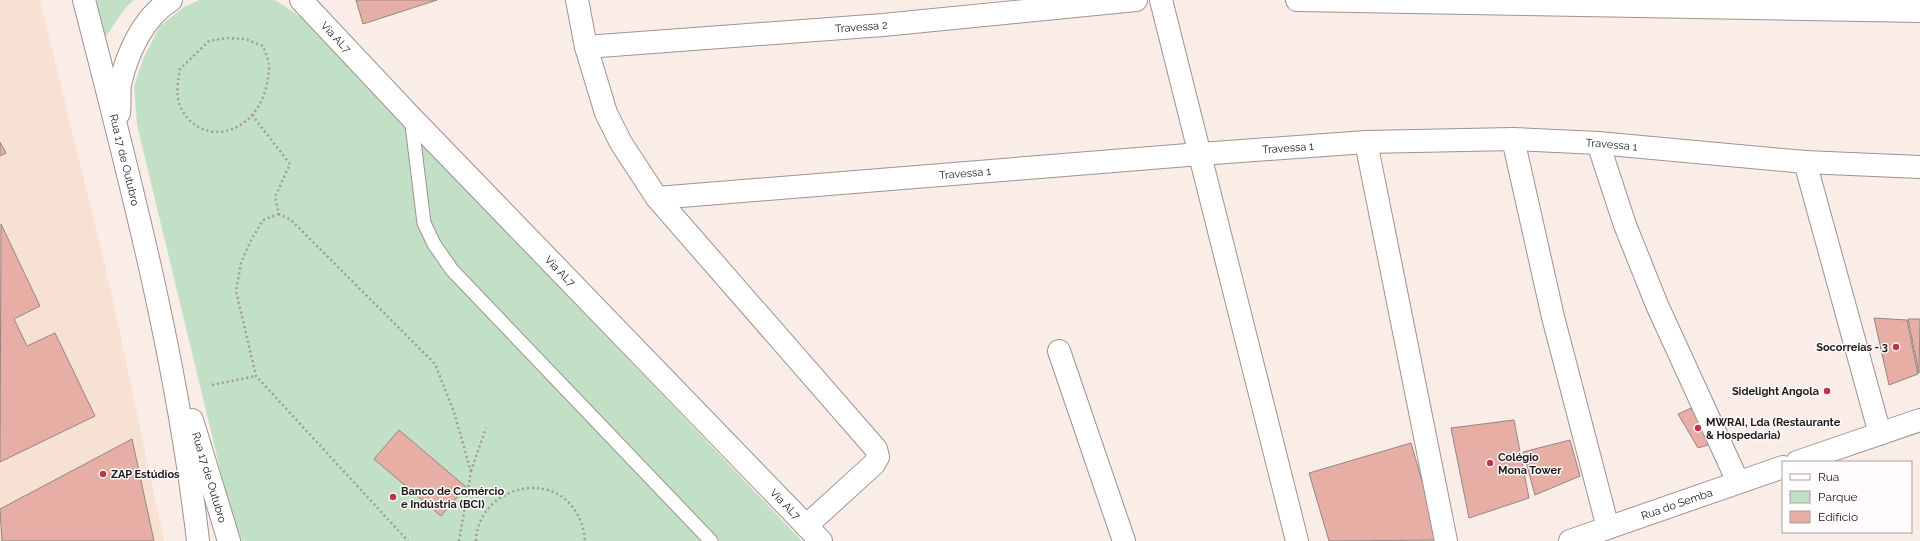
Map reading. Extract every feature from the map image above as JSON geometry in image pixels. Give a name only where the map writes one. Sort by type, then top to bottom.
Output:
[{"type":"street","name":"Rua 17 de Outubro","points":[[84,0],[126,163],[162,321],[191,479],[198,541]]},
{"type":"street","points":[[126,163],[119,117],[120,85],[127,62],[139,34],[162,5],[171,0]]},
{"type":"street","name":"Via AL7","points":[[301,0],[411,118],[813,533]]},
{"type":"street","points":[[576,0],[586,47],[606,113],[621,143],[657,198],[876,449],[878,457],[874,464],[813,533]]},
{"type":"street","name":"Travessa 2","points":[[586,47],[883,25],[1136,0]]},
{"type":"street","points":[[1161,0],[1297,541]]},
{"type":"street","points":[[1297,0],[1920,11]]},
{"type":"street","points":[[1513,139],[1553,316],[1608,528]]},
{"type":"street","name":"Travessa 1","points":[[657,198],[1366,142],[1513,139],[1598,142],[1805,162],[1920,167]]},
{"type":"street","points":[[1366,142],[1446,541]]},
{"type":"street","points":[[1598,142],[1625,225],[1654,298],[1738,482]]},
{"type":"street","points":[[1805,162],[1880,434]]},
{"type":"street","name":"Rua 17 de Outubro","points":[[162,321],[229,541]]},
{"type":"street","points":[[1059,351],[1124,541]]},
{"type":"street","points":[[1801,461],[1920,420]]},
{"type":"street","name":"Rua do Semba","points":[[1570,541],[1782,467]]},
{"type":"lane","points":[[411,118],[424,223],[434,244],[452,270],[710,541]]},
{"type":"path","points":[[227,38],[245,39],[263,46],[270,65],[267,85],[261,102],[252,115],[240,125],[225,131],[206,132],[193,123],[180,108],[177,90],[180,68],[209,40],[227,38]]},
{"type":"path","points":[[252,115],[290,164],[275,198],[279,214]]},
{"type":"path","points":[[408,541],[256,376],[236,291],[241,262],[250,242],[263,220],[279,214],[291,220],[435,364],[454,412],[471,472]]},
{"type":"path","points":[[212,385],[256,376]]},
{"type":"path","points":[[459,541],[471,472],[486,428]]},
{"type":"path","points":[[476,541],[476,533],[482,515],[495,500],[512,491],[531,488],[548,491],[563,499],[576,511],[583,527],[585,541]]},
{"type":"shaded area","points":[[0,0],[40,0],[111,291],[164,541],[0,541]]},
{"type":"green space","points":[[95,0],[134,0],[126,7],[104,39]]},
{"type":"green space","points":[[199,0],[275,0],[304,19],[802,541],[242,541],[228,502],[137,125],[134,86],[144,57],[160,26],[184,7]]},
{"type":"building","points":[[356,0],[437,0],[363,24]]},
{"type":"building","points":[[0,142],[6,153],[0,156]]},
{"type":"building","points":[[1,224],[40,306],[14,319],[27,346],[55,333],[95,416],[0,462]]},
{"type":"building","name":"Socorreias - 3","points":[[1874,318],[1907,320],[1918,374],[1889,385]]},
{"type":"building","points":[[1908,319],[1920,319],[1919,373]]},
{"type":"building","name":"MWRAI, Lda (Restaurante & Hospedaria)","points":[[1698,405],[1717,442],[1698,448],[1678,414]]},
{"type":"building","name":"Colégio Mona Tower","points":[[1514,420],[1529,498],[1469,518],[1451,428]]},
{"type":"building","points":[[399,430],[466,487],[441,516],[374,459]]},
{"type":"building","name":"ZAP Estúdios","points":[[132,439],[154,541],[2,541],[0,509]]},
{"type":"building","points":[[1570,440],[1580,476],[1535,495],[1523,452]]},
{"type":"building","points":[[1411,443],[1439,540],[1329,541],[1309,473]]},
{"type":"place","name":"Socorreias - 3","points":[[1896,347]]},
{"type":"place","name":"Sidelight Angola","points":[[1827,391]]},
{"type":"place","name":"MWRAI, Lda (Restaurante & Hospedaria)","points":[[1698,428]]},
{"type":"place","name":"Colégio Mona Tower","points":[[1490,463]]},
{"type":"place","name":"ZAP Estúdios","points":[[103,474]]},
{"type":"place","name":"Banco de Comércio e Indústria (BCI)","points":[[393,497]]}]
